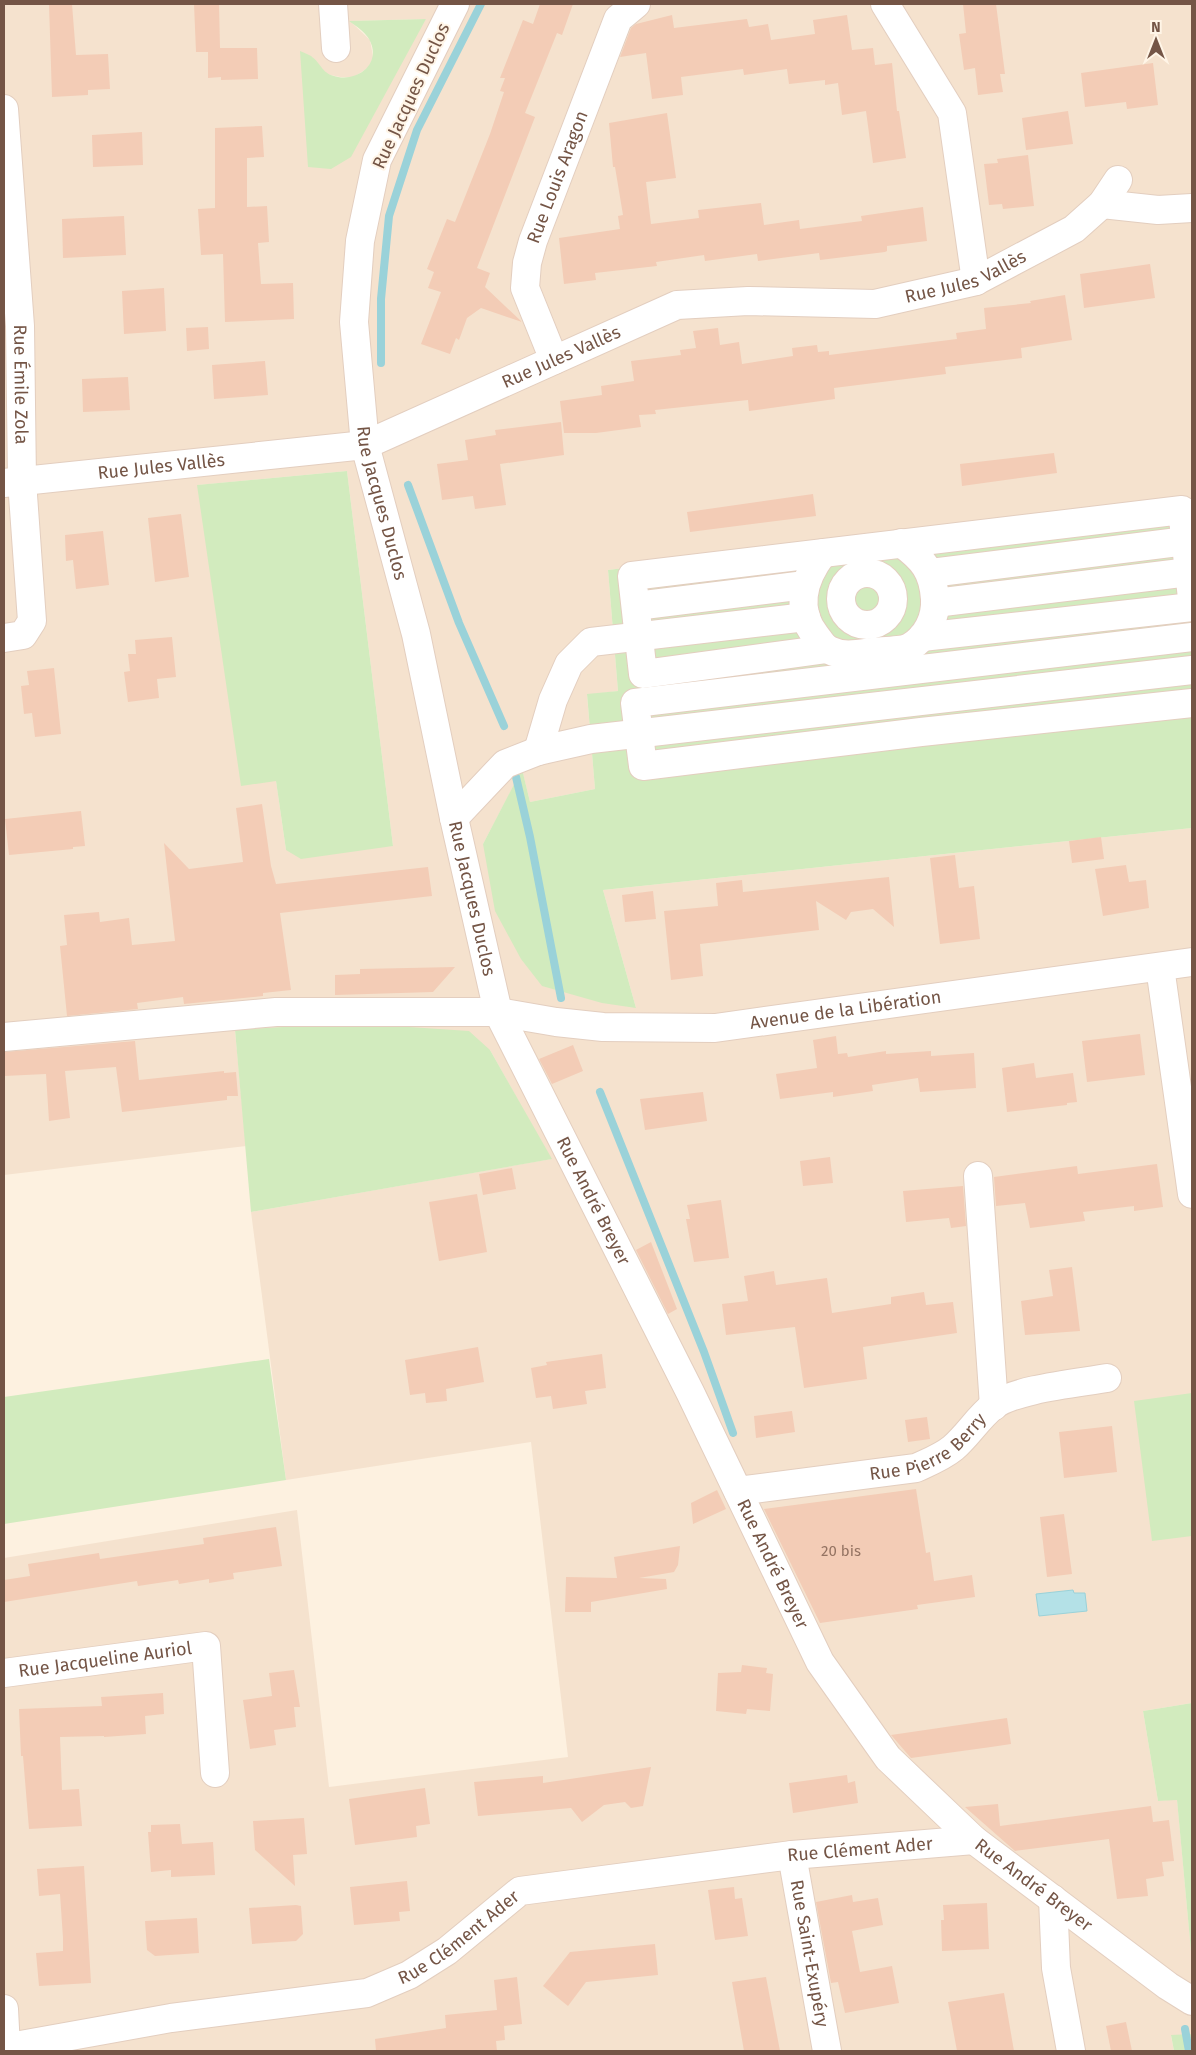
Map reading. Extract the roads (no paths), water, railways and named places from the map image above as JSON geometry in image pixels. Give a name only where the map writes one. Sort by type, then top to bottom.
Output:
[{"type":"street","points":[[333,4],[336,48]]},
{"type":"street","name":"Rue Jacques Duclos","points":[[455,4],[377,160],[360,241],[354,322],[365,445],[416,634],[454,818],[498,1012]]},
{"type":"street","name":"Rue Louis Aragon","points":[[554,360],[525,288],[527,263],[533,242],[618,19],[636,4]]},
{"type":"street","points":[[885,4],[952,113],[976,281]]},
{"type":"street","name":"Rue Émile Zola","points":[[4,109],[20,326],[13,482],[32,621],[23,635],[4,638]]},
{"type":"street","name":"Rue Jules Vallès","points":[[13,482],[365,445],[678,304],[748,301],[876,304],[976,281],[1074,229],[1102,204],[1118,180]]},
{"type":"street","points":[[1102,204],[1158,210],[1192,208]]},
{"type":"street","points":[[901,543],[918,555],[933,590],[930,626],[909,648],[872,639],[846,616],[841,603],[842,590],[862,562],[901,543],[1182,510],[1191,585],[933,590]]},
{"type":"street","points":[[893,597],[1186,542]]},
{"type":"street","points":[[823,553],[808,573],[805,603],[813,633],[827,649]]},
{"type":"street","points":[[823,553],[862,562],[888,583],[893,597],[892,609],[872,639],[844,655],[827,649],[643,674],[632,576],[823,553]]},
{"type":"street","points":[[538,751],[553,700],[568,664],[591,642],[638,636],[805,603]]},
{"type":"street","points":[[636,606],[841,603]]},
{"type":"street","points":[[922,636],[1192,607]]},
{"type":"street","points":[[1192,637],[636,703],[642,766],[921,732],[1192,703]]},
{"type":"street","points":[[914,669],[921,732]]},
{"type":"street","points":[[454,818],[505,764],[538,751],[591,739],[639,735],[1192,670]]},
{"type":"street","name":"Avenue de la Libération","points":[[4,1037],[276,1012],[498,1012],[556,1022],[603,1027],[715,1028],[1192,962]]},
{"type":"street","points":[[1160,967],[1192,1194]]},
{"type":"street","name":"Rue André Breyer","points":[[498,1012],[690,1392],[820,1662],[888,1758],[974,1840],[1168,1986],[1192,2001]]},
{"type":"street","points":[[978,1176],[994,1406]]},
{"type":"street","name":"Rue Pierre Berry","points":[[738,1492],[916,1468],[937,1459],[953,1448],[994,1406],[1008,1398],[1043,1388],[1107,1378]]},
{"type":"street","name":"Rue Jacqueline Auriol","points":[[4,1673],[206,1646],[215,1773]]},
{"type":"street","name":"Rue Clément Ader","points":[[5,2048],[171,2018],[367,1993],[409,1975],[447,1951],[520,1891],[792,1856],[974,1840]]},
{"type":"street","name":"Rue Saint-Exupéry","points":[[792,1856],[827,2051]]},
{"type":"street","points":[[1053,1899],[1056,1968],[1071,2051]]},
{"type":"street","points":[[4,2009],[5,2048]]},
{"type":"water","points":[[1073,1590],[1074,1593],[1085,1593],[1087,1611],[1039,1616],[1036,1594]]},
{"type":"waterway","points":[[381,363],[381,299],[389,216],[417,130],[481,4]]},
{"type":"waterway","points":[[408,485],[459,623],[504,726]]},
{"type":"waterway","points":[[516,777],[530,837],[561,998]]},
{"type":"waterway","points":[[600,1092],[704,1352],[733,1433]]},
{"type":"waterway","points":[[1185,2029],[1189,2051]]}]
